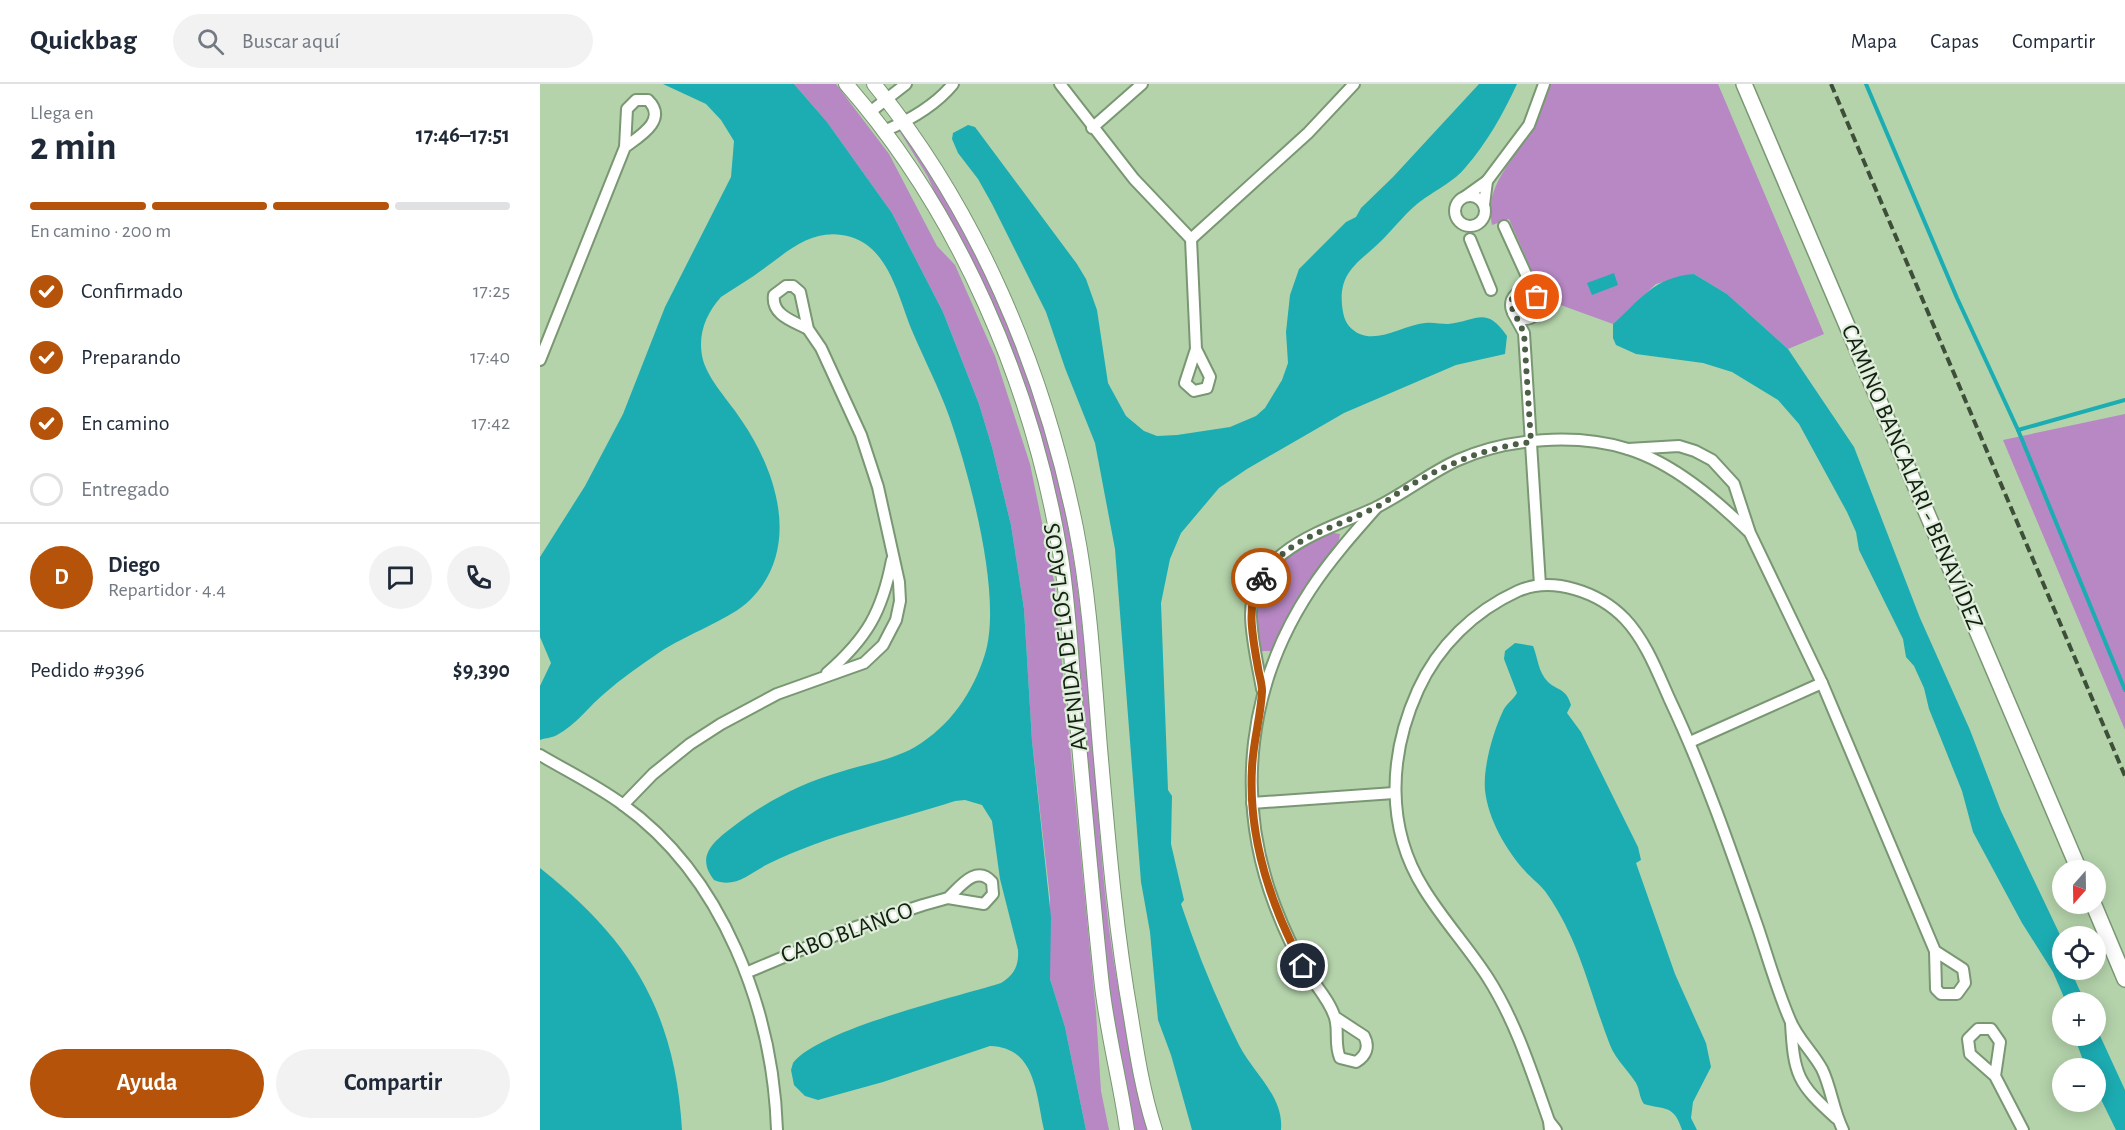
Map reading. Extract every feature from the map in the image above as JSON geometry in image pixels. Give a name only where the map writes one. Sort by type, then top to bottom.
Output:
[{"type":"main road","name":"CAMINO BANCALARI - BENAVÍDEZ","points":[[1744,84],[2075,860]]},
{"type":"main road","points":[[2098,914],[2125,979]]},
{"type":"street","name":"AVENIDA DE LOS LAGOS","points":[[846,84],[884,131],[943,224],[975,285],[1011,371],[1045,482],[1061,555],[1104,1005],[1127,1130]]},
{"type":"street","name":"AVENIDA DE LOS LAGOS","points":[[874,84],[904,122],[965,220],[998,287],[1037,383],[1064,476],[1083,581],[1114,911],[1138,1060],[1155,1130]]},
{"type":"street","points":[[870,112],[906,84]]},
{"type":"street","points":[[884,131],[904,122],[942,98],[953,84]]},
{"type":"street","points":[[1060,84],[1134,179],[1191,239],[1197,349]]},
{"type":"street","points":[[1092,128],[1142,84]]},
{"type":"street","points":[[1191,239],[1308,133],[1354,84]]},
{"type":"street","points":[[1491,290],[1470,239],[1457,219],[1455,210],[1462,198],[1487,181],[1529,125],[1544,84]]},
{"type":"street","points":[[540,360],[625,147]]},
{"type":"street","points":[[1470,239],[1476,224],[1485,214],[1487,181]]},
{"type":"street","points":[[1462,198],[1474,197],[1484,205]]},
{"type":"street","points":[[1457,219],[1464,225],[1476,224]]},
{"type":"street","points":[[1504,226],[1525,285],[1537,297],[1539,306],[1524,339]]},
{"type":"street","points":[[1525,285],[1511,299],[1513,313],[1524,339],[1540,585]]},
{"type":"street","points":[[1513,313],[1524,319],[1536,314]]},
{"type":"street","points":[[623,805],[662,767],[721,724],[751,706],[825,675],[864,663],[889,636],[896,620],[900,601],[899,582],[878,487],[861,435],[825,357],[808,328]]},
{"type":"street","points":[[1262,690],[1251,615],[1259,581],[1269,566],[1284,553],[1337,522],[1377,507],[1460,459],[1511,444],[1567,441],[1628,449],[1679,446],[1712,460],[1734,484],[1750,533],[1822,683],[1935,951]]},
{"type":"street","points":[[1628,449],[1697,487],[1750,533]]},
{"type":"street","points":[[1335,1017],[1285,932],[1257,848],[1252,803],[1254,740],[1262,690],[1284,639],[1312,588],[1377,507]]},
{"type":"street","points":[[825,675],[849,654],[867,633],[887,587],[892,558]]},
{"type":"street","points":[[1552,1127],[1519,1037],[1503,1004],[1488,979],[1434,904],[1412,864],[1397,819],[1394,793],[1403,731],[1423,681],[1440,652],[1483,611],[1523,589],[1540,585],[1562,586],[1583,592],[1609,605],[1625,619],[1650,656],[1690,742],[1791,1023],[1822,1069],[1840,1125]]},
{"type":"street","points":[[1690,742],[1822,683]]},
{"type":"street","points":[[542,756],[623,805],[672,850],[694,878],[734,944],[748,972],[769,1049],[777,1130]]},
{"type":"street","points":[[1252,803],[1394,793]]},
{"type":"street","name":"CABO BLANCO","points":[[748,972],[853,928],[948,898]]},
{"type":"street","points":[[1791,1023],[1794,1062],[1802,1083],[1840,1125]]},
{"type":"street","points":[[1995,1076],[2023,1130]]},
{"type":"shaded area","points":[[794,84],[836,84],[889,154],[937,246],[955,265],[995,356],[1030,464],[1054,581],[1096,1012],[1101,1091],[1109,1130],[1086,1130],[1065,1027],[1050,979],[1050,898],[1032,741],[1024,609],[1011,525],[992,447],[979,404],[943,312],[892,213],[827,122]]},
{"type":"shaded area","points":[[1548,84],[1718,84],[1824,334],[1788,349],[1727,294],[1694,274],[1656,284],[1613,324],[1544,299],[1509,219],[1492,225],[1491,210],[1497,183],[1534,124]]},
{"type":"shaded area","points":[[903,129],[952,211],[996,296],[1031,385],[1058,477],[1078,589],[1109,929],[1148,1130],[1135,1130],[1116,1035],[1107,972],[1070,583],[1039,434],[928,177],[900,132]]},
{"type":"shaded area","points":[[2125,414],[2125,730],[2003,440]]},
{"type":"shaded area","points":[[1328,532],[1340,534],[1339,540],[1300,594],[1271,651],[1260,651],[1257,617],[1262,592],[1267,581],[1280,563]]},
{"type":"water","points":[[663,84],[794,84],[827,122],[892,213],[943,312],[979,404],[1011,525],[1024,609],[1032,741],[1051,917],[1050,979],[1065,1027],[1086,1130],[1044,1130],[1036,1088],[1031,1075],[1017,1055],[1005,1048],[990,1046],[883,1082],[818,1100],[805,1096],[794,1085],[791,1070],[793,1063],[808,1050],[830,1038],[890,1015],[1001,983],[1012,973],[1018,961],[1018,950],[1000,879],[992,821],[982,805],[965,800],[955,801],[860,829],[790,854],[729,883],[714,880],[706,864],[709,850],[720,837],[771,801],[826,776],[897,755],[928,739],[959,707],[974,682],[985,654],[990,600],[987,568],[966,469],[945,406],[913,333],[898,291],[884,264],[864,243],[851,237],[827,235],[796,246],[721,297],[704,326],[701,351],[706,368],[755,442],[774,487],[779,511],[779,535],[775,558],[766,580],[742,607],[660,652],[611,687],[564,731],[540,740],[540,686],[551,663],[540,637],[540,557],[585,486],[623,414],[665,307],[731,177],[734,141],[721,120],[706,104]]},
{"type":"water","points":[[1479,84],[1517,84],[1494,128],[1461,173],[1412,208],[1352,269],[1344,284],[1342,305],[1349,326],[1357,333],[1366,336],[1386,334],[1425,323],[1448,324],[1474,318],[1487,318],[1500,326],[1507,336],[1505,354],[1456,365],[1344,413],[1247,469],[1219,488],[1181,533],[1170,559],[1161,603],[1168,790],[1172,796],[1171,844],[1184,900],[1181,904],[1207,975],[1231,1028],[1245,1055],[1273,1096],[1281,1118],[1281,1130],[1192,1130],[1171,1055],[1158,1020],[1150,932],[1141,882],[1115,549],[1095,443],[1065,368],[1046,312],[992,204],[978,179],[958,153],[952,139],[953,133],[968,125],[975,127],[1077,264],[1086,279],[1097,310],[1108,383],[1126,416],[1144,431],[1157,436],[1177,435],[1230,427],[1256,416],[1265,408],[1282,380],[1288,363],[1286,332],[1290,295],[1299,269],[1346,222],[1356,217],[1361,208],[1393,177]]},
{"type":"water","points":[[1614,273],[1618,285],[1592,295],[1587,283]]},
{"type":"water","points":[[1694,274],[1727,294],[1788,349],[1854,447],[1920,618],[1970,730],[2001,811],[2056,926],[2052,926],[2052,970],[2022,923],[1973,832],[1962,791],[1929,709],[1924,688],[1914,666],[1906,657],[1903,639],[1859,550],[1856,532],[1847,512],[1799,424],[1778,400],[1732,372],[1703,363],[1636,354],[1616,345],[1613,338],[1613,324],[1649,291],[1680,276]]},
{"type":"water","points":[[1515,643],[1533,646],[1545,678],[1567,696],[1571,705],[1567,713],[1581,732],[1638,847],[1641,860],[1636,863],[1675,974],[1706,1043],[1711,1067],[1693,1102],[1691,1118],[1697,1130],[1682,1130],[1672,1112],[1644,1104],[1636,1083],[1610,1045],[1568,930],[1545,891],[1511,854],[1494,823],[1485,790],[1486,771],[1492,739],[1499,719],[1517,693],[1504,659],[1505,651]]},
{"type":"water","points":[[540,868],[600,923],[624,952],[643,982],[658,1014],[670,1050],[678,1088],[682,1130],[540,1130]]},
{"type":"water","points":[[2056,980],[2075,980],[2080,992],[2062,992]]},
{"type":"water","points":[[2078,1046],[2105,1046],[2125,1090],[2125,1130],[2116,1130],[2106,1110],[2106,1058],[2082,1058]]},
{"type":"waterway","points":[[1866,84],[1957,298],[2018,430],[2125,690]]},
{"type":"waterway","points":[[2018,430],[2125,400]]},
{"type":"railway","points":[[1831,84],[2125,776]]},
{"type":"way so far","points":[[1261,578],[1269,566],[1284,553],[1313,534],[1377,507],[1442,468],[1481,452],[1511,444],[1531,442],[1524,333],[1510,304],[1511,299],[1518,292],[1531,291],[1537,297]]},
{"type":"route","points":[[1261,578],[1254,597],[1251,615],[1253,642],[1262,690],[1255,730],[1252,803],[1257,848],[1273,902],[1285,932],[1303,966]]}]
